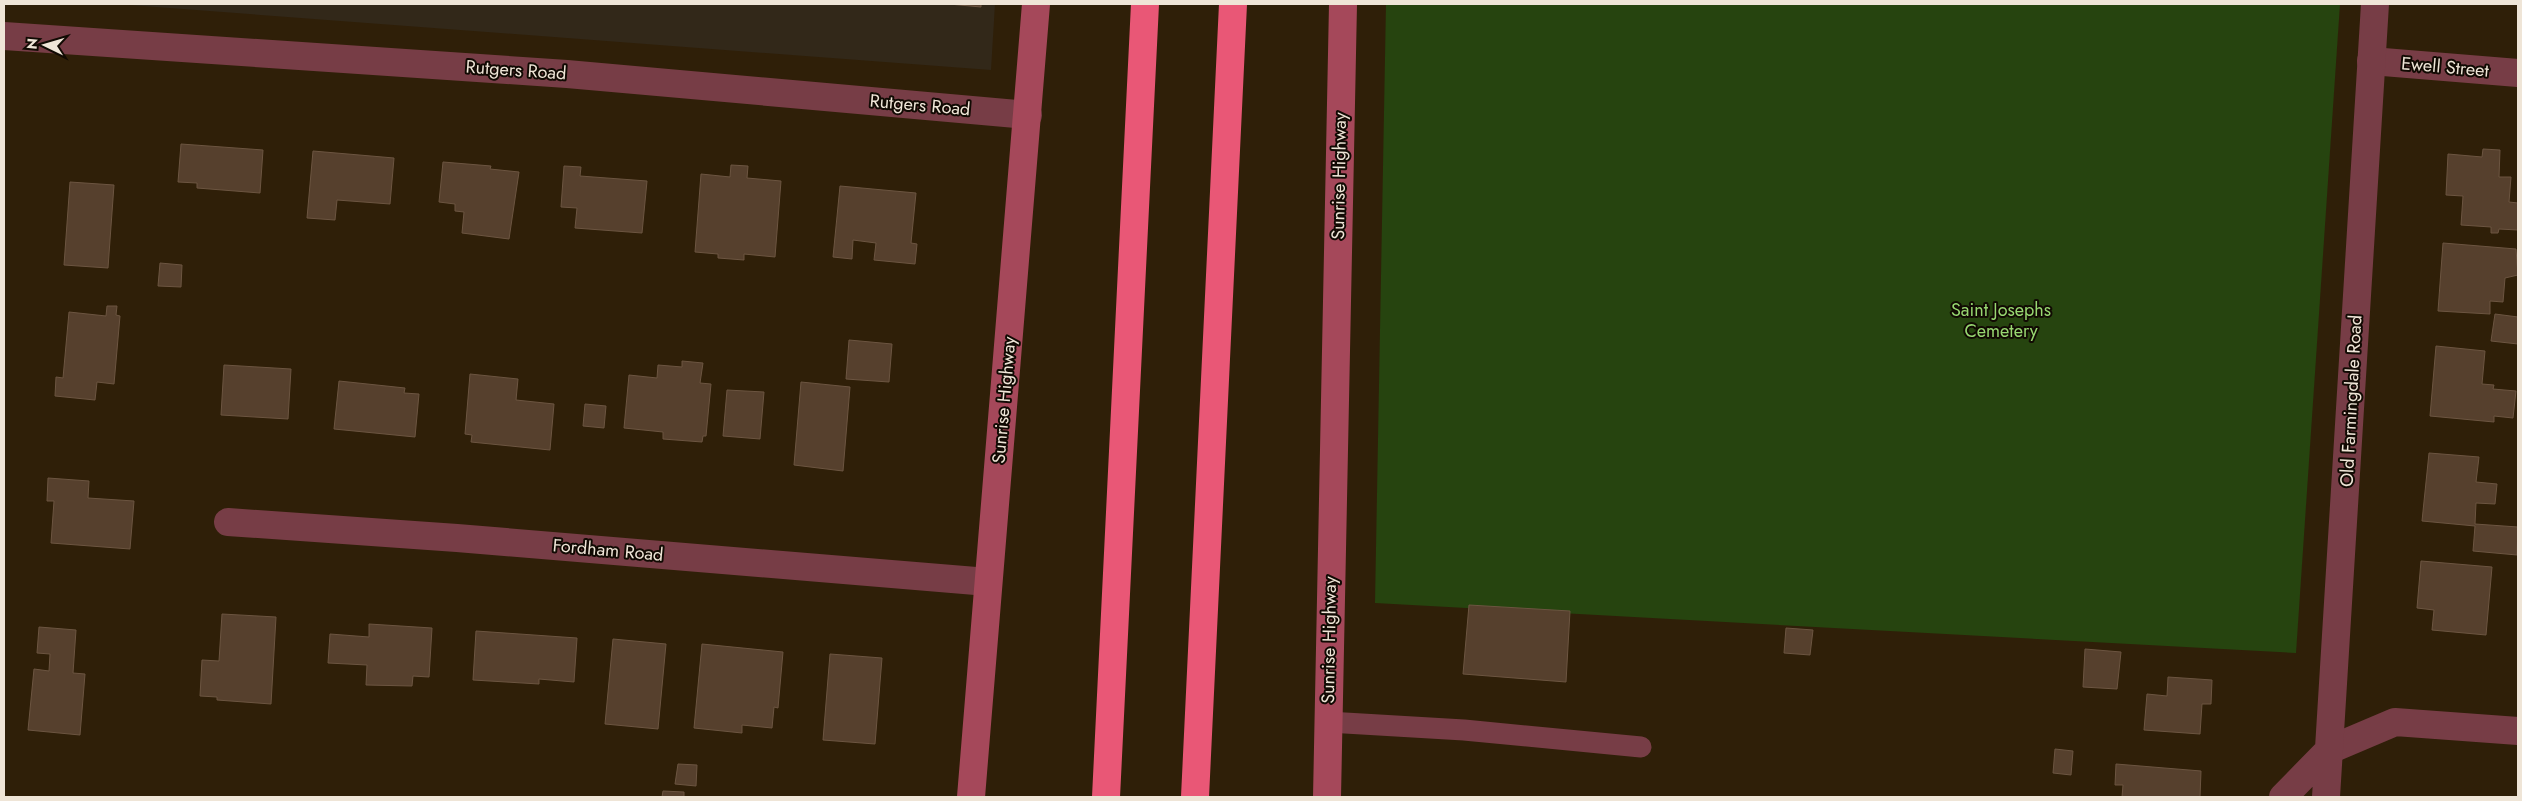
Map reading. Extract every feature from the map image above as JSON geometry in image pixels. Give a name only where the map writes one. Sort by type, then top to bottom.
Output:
[{"type":"highway","points":[[1106,797],[1145,4]]},
{"type":"highway","points":[[1195,797],[1233,4]]},
{"type":"main road","name":"Sunrise Highway","points":[[971,797],[1036,4]]},
{"type":"main road","name":"Sunrise Highway","points":[[1327,797],[1342,4]]},
{"type":"street","name":"Old Farmingdale Road","points":[[2326,797],[2375,4]]},
{"type":"street","name":"Rutgers Road","points":[[4,36],[567,74],[1028,116]]},
{"type":"street","name":"Ewell Street","points":[[2371,61],[2518,74]]},
{"type":"street","name":"Fordham Road","points":[[228,522],[467,539],[988,582]]},
{"type":"street","points":[[2283,797],[2330,750],[2395,722],[2518,731]]},
{"type":"lane","points":[[1328,722],[1464,730],[1641,747]]},
{"type":"shaded area","points":[[116,4],[995,4],[991,70]]},
{"type":"green space","name":"Saint Josephs Cemetery","points":[[1386,4],[2340,4],[2296,653],[1375,603]]},
{"type":"building","points":[[949,4],[981,4],[981,7]]},
{"type":"building","points":[[181,144],[263,150],[260,193],[197,188],[197,183],[178,182]]},
{"type":"building","points":[[2483,149],[2500,150],[2499,177],[2511,177],[2509,202],[2518,203],[2518,230],[2499,229],[2498,233],[2491,233],[2491,227],[2461,225],[2463,196],[2446,195],[2448,154],[2482,157]]},
{"type":"building","points":[[313,151],[394,158],[390,204],[337,200],[335,220],[307,218]]},
{"type":"building","points":[[443,162],[491,166],[490,169],[519,172],[509,239],[462,233],[464,212],[455,211],[455,204],[439,202]]},
{"type":"building","points":[[731,165],[748,166],[747,178],[781,181],[775,257],[744,254],[744,260],[718,258],[718,254],[695,252],[701,174],[730,177]]},
{"type":"building","points":[[564,166],[581,167],[580,176],[647,181],[642,233],[575,228],[577,208],[561,207]]},
{"type":"building","points":[[70,182],[114,185],[108,268],[64,265]]},
{"type":"building","points":[[840,186],[916,193],[911,243],[917,244],[915,264],[874,260],[876,243],[853,240],[852,259],[833,257]]},
{"type":"building","points":[[2443,243],[2516,249],[2518,275],[2505,278],[2503,302],[2490,301],[2490,314],[2438,311]]},
{"type":"building","points":[[160,263],[182,265],[181,287],[158,286]]},
{"type":"building","points":[[107,306],[117,306],[116,315],[120,316],[114,384],[97,382],[95,400],[55,396],[56,377],[63,378],[69,312],[106,316]]},
{"type":"building","points":[[2495,314],[2518,317],[2518,344],[2491,341]]},
{"type":"building","points":[[849,340],[892,344],[889,382],[846,379]]},
{"type":"building","points":[[2436,346],[2485,351],[2482,384],[2494,385],[2493,389],[2516,391],[2513,418],[2494,416],[2494,422],[2430,416]]},
{"type":"building","points":[[682,361],[703,363],[700,383],[711,384],[706,436],[703,436],[702,442],[663,439],[663,432],[624,428],[629,375],[657,378],[658,365],[682,367]]},
{"type":"building","points":[[224,365],[291,369],[288,419],[221,415]]},
{"type":"building","points":[[470,374],[518,379],[516,400],[554,404],[550,450],[471,442],[472,435],[465,434]]},
{"type":"building","points":[[339,381],[405,388],[404,393],[419,394],[415,437],[334,429]]},
{"type":"building","points":[[801,382],[850,387],[843,471],[794,465]]},
{"type":"building","points":[[727,390],[764,392],[760,439],[723,436]]},
{"type":"building","points":[[585,404],[606,406],[604,428],[583,426]]},
{"type":"building","points":[[2429,453],[2479,457],[2476,482],[2497,484],[2495,504],[2476,503],[2475,524],[2518,527],[2517,555],[2473,551],[2475,526],[2422,521]]},
{"type":"building","points":[[48,478],[89,481],[88,498],[134,501],[130,549],[51,543],[54,501],[47,501]]},
{"type":"building","points":[[2421,561],[2492,567],[2486,635],[2432,630],[2434,610],[2417,608]]},
{"type":"building","points":[[1469,605],[1570,611],[1566,682],[1463,674]]},
{"type":"building","points":[[222,614],[276,617],[271,704],[217,700],[217,697],[200,696],[202,660],[219,661]]},
{"type":"building","points":[[369,624],[432,628],[429,677],[413,676],[412,686],[366,685],[367,665],[328,663],[330,634],[369,637]]},
{"type":"building","points":[[39,627],[76,630],[73,673],[85,674],[80,735],[28,730],[34,669],[49,671],[50,654],[37,653]]},
{"type":"building","points":[[1786,628],[1813,630],[1810,655],[1784,653]]},
{"type":"building","points":[[476,631],[577,638],[574,682],[539,679],[539,684],[473,680]]},
{"type":"building","points":[[613,639],[666,644],[658,729],[605,724]]},
{"type":"building","points":[[702,644],[783,652],[778,708],[774,707],[772,728],[742,725],[742,733],[694,728]]},
{"type":"building","points":[[2085,649],[2121,652],[2117,689],[2083,687]]},
{"type":"building","points":[[830,654],[882,658],[875,744],[823,740]]},
{"type":"building","points":[[2168,677],[2212,680],[2211,704],[2202,704],[2200,734],[2144,730],[2147,694],[2167,696]]},
{"type":"building","points":[[2055,749],[2073,751],[2071,775],[2053,773]]},
{"type":"building","points":[[678,764],[697,765],[696,786],[675,784]]},
{"type":"building","points":[[2116,764],[2201,771],[2200,797],[2122,797],[2123,785],[2115,785]]},
{"type":"building","points":[[663,791],[684,792],[684,797],[662,797]]}]
